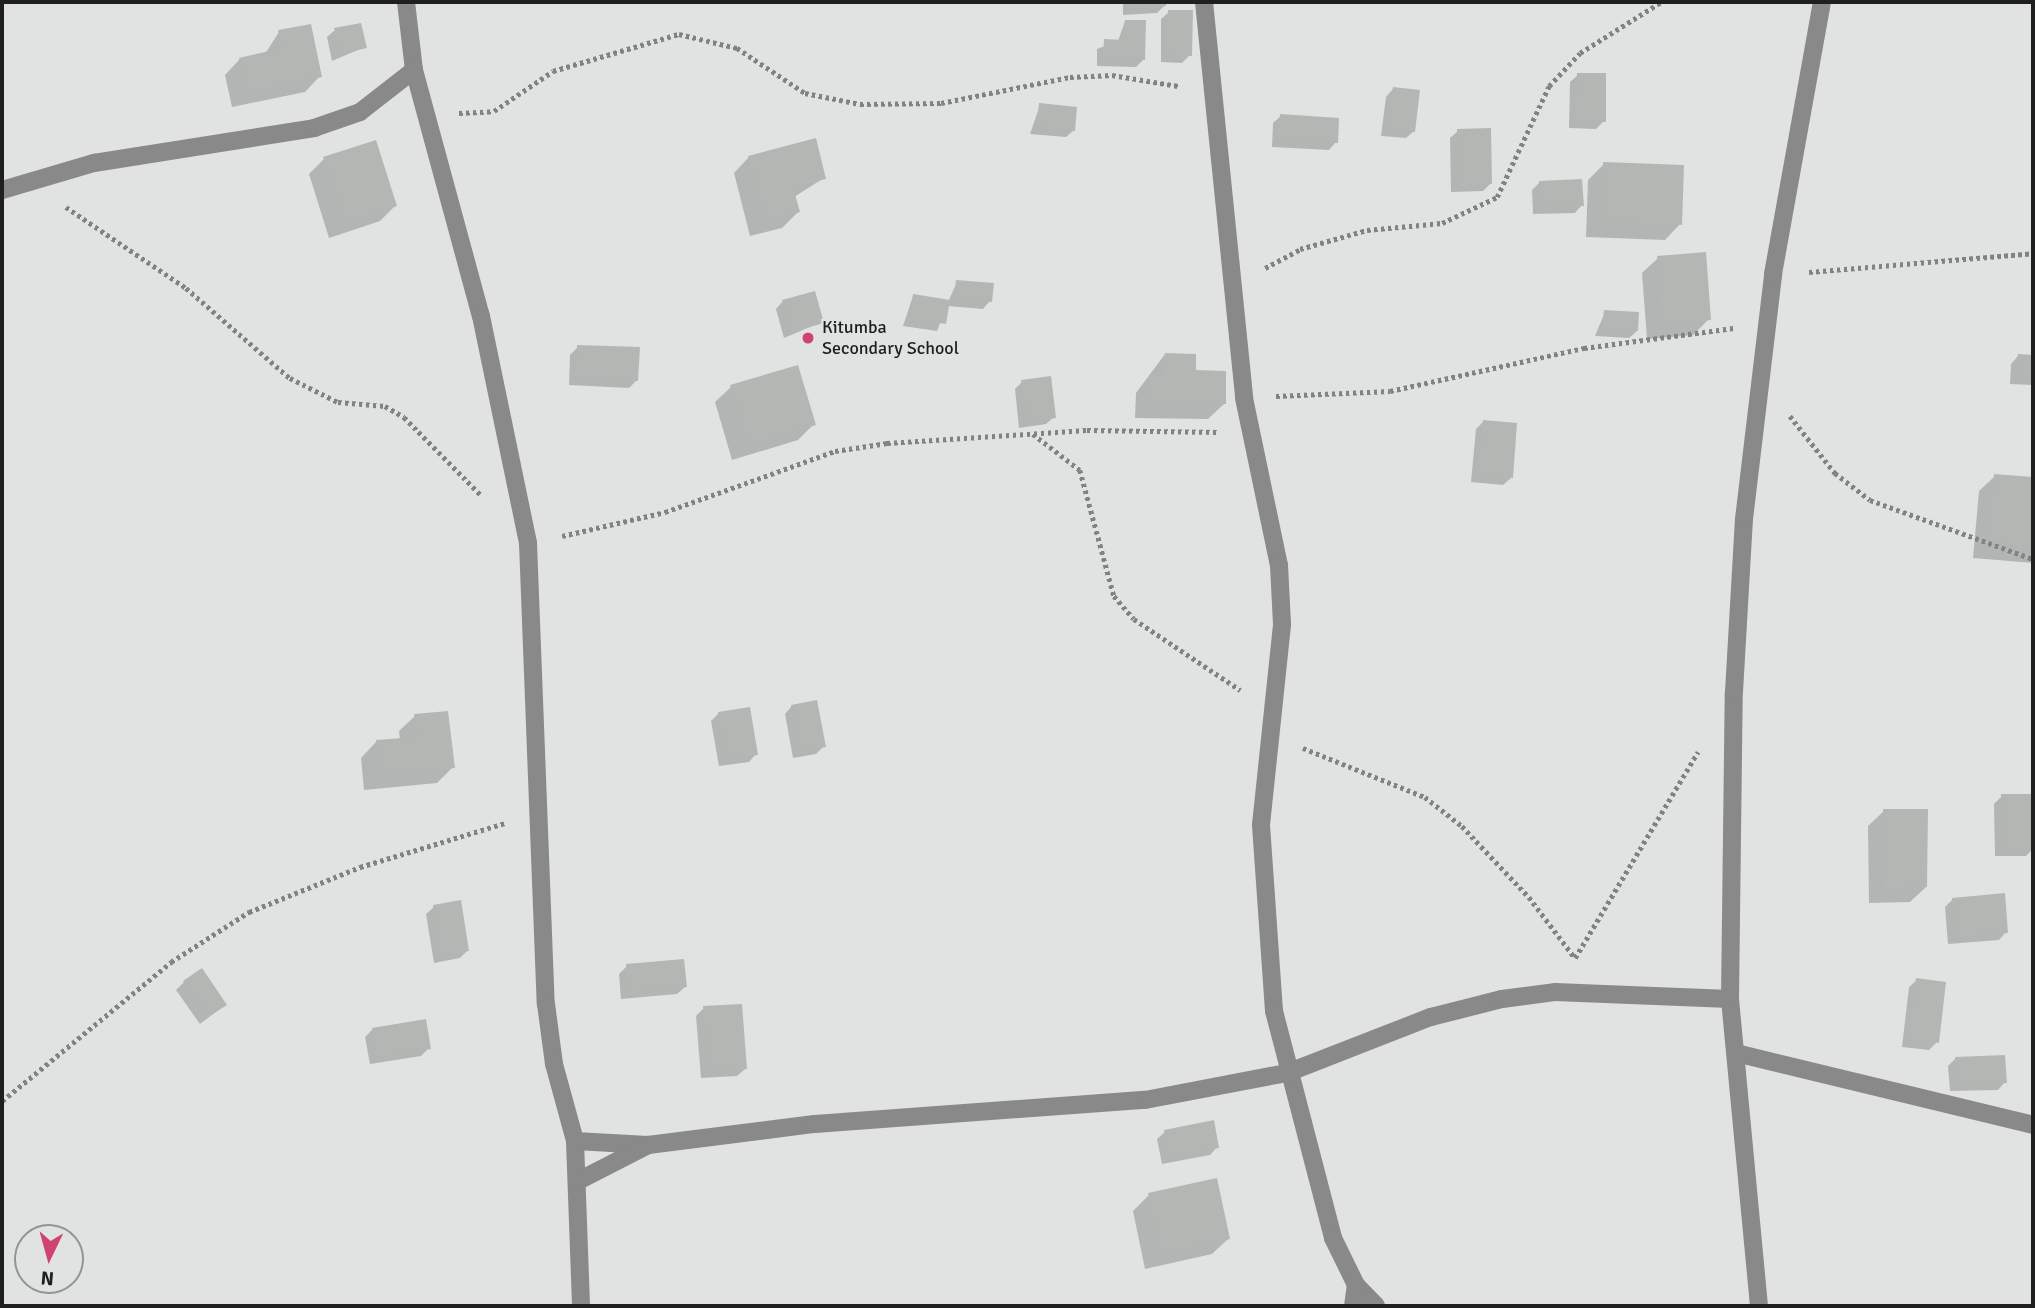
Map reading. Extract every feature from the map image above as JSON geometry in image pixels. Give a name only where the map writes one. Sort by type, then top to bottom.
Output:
[{"type":"street","points":[[406,2],[414,70],[481,316],[528,543],[546,1004],[554,1064],[575,1141],[581,1306]]},
{"type":"street","points":[[1204,2],[1244,398],[1279,565],[1282,625],[1272,723],[1262,887],[1287,1073],[1314,1181],[1356,1285],[1376,1306]]},
{"type":"street","points":[[1759,1306],[1730,999],[1734,692],[1761,380],[1773,274],[1822,2]]},
{"type":"street","points":[[2,190],[94,163],[314,128],[360,112],[414,70]]},
{"type":"street","points":[[575,1141],[648,1145],[802,1126],[1144,1100],[1287,1073],[1431,1017],[1555,992],[1730,999]]},
{"type":"street","points":[[1736,1053],[2033,1125]]},
{"type":"street","points":[[578,1181],[648,1145]]},
{"type":"street","points":[[1353,1306],[1356,1285]]},
{"type":"path","points":[[1234,284],[1300,249],[1367,230],[1442,223],[1497,197],[1549,86],[1580,53],[1661,2]]},
{"type":"path","points":[[426,113],[494,111],[553,71],[679,34],[737,48],[805,93],[860,104],[941,103],[1101,76],[1215,92]]},
{"type":"path","points":[[26,182],[186,288],[290,378],[338,402],[385,406],[404,417],[528,543],[665,512],[835,451],[1033,433],[1250,433]]},
{"type":"path","points":[[1773,274],[2033,253]]},
{"type":"path","points":[[1244,398],[1390,391],[1584,348],[1768,324]]},
{"type":"path","points":[[1761,380],[1835,473],[1870,500],[2033,559]]},
{"type":"path","points":[[1033,433],[1080,470],[1115,596],[1134,619],[1242,692],[1272,723],[1318,756],[1425,797],[1496,862],[1575,958]]},
{"type":"path","points":[[1555,992],[1734,692]]},
{"type":"path","points":[[2,1101],[172,962],[249,912],[360,866],[539,813]]},
{"type":"building","points":[[1130,2],[1166,2],[1166,6],[1130,8]]},
{"type":"building","points":[[1168,10],[1193,10],[1192,56],[1167,55]]},
{"type":"building","points":[[1125,20],[1146,20],[1145,60],[1103,59],[1104,39],[1124,40]]},
{"type":"building","points":[[361,23],[367,48],[340,54],[334,28]]},
{"type":"building","points":[[311,24],[322,77],[248,93],[239,58],[282,48],[278,30]]},
{"type":"building","points":[[1577,73],[1606,73],[1606,122],[1576,122]]},
{"type":"building","points":[[1393,87],[1420,90],[1415,132],[1387,129]]},
{"type":"building","points":[[1039,103],[1077,107],[1075,131],[1037,127]]},
{"type":"building","points":[[1280,114],[1339,118],[1338,143],[1278,140]]},
{"type":"building","points":[[1491,128],[1492,184],[1458,185],[1457,129]]},
{"type":"building","points":[[816,138],[826,179],[793,187],[800,212],[766,221],[748,156]]},
{"type":"building","points":[[376,140],[397,206],[345,223],[323,157]]},
{"type":"building","points":[[1603,162],[1684,165],[1682,225],[1601,222]]},
{"type":"building","points":[[1582,179],[1584,206],[1539,207],[1539,181]]},
{"type":"building","points":[[1706,252],[1711,320],[1662,324],[1657,256]]},
{"type":"building","points":[[956,280],[994,283],[992,302],[954,299]]},
{"type":"building","points":[[815,291],[824,323],[792,332],[782,300]]},
{"type":"building","points":[[913,294],[950,300],[946,324],[910,319]]},
{"type":"building","points":[[1604,310],[1639,312],[1638,331],[1602,329]]},
{"type":"building","points":[[577,345],[640,347],[638,381],[576,378]]},
{"type":"building","points":[[1165,353],[1196,354],[1196,370],[1226,371],[1226,404],[1150,403],[1151,375],[1164,376]]},
{"type":"building","points":[[2018,354],[2033,355],[2033,378],[2016,377]]},
{"type":"building","points":[[798,365],[816,425],[748,445],[730,385]]},
{"type":"building","points":[[1051,376],[1056,418],[1027,421],[1021,380]]},
{"type":"building","points":[[1483,420],[1517,423],[1513,478],[1478,475]]},
{"type":"building","points":[[1994,474],[2033,477],[2033,546],[1988,542]]},
{"type":"building","points":[[817,700],[826,747],[800,751],[791,705]]},
{"type":"building","points":[[750,707],[758,755],[726,760],[718,712]]},
{"type":"building","points":[[448,711],[455,768],[379,775],[376,740],[417,737],[414,714]]},
{"type":"building","points":[[2001,794],[2033,794],[2033,849],[2002,849]]},
{"type":"building","points":[[1883,809],[1928,809],[1927,887],[1884,888]]},
{"type":"building","points":[[2005,893],[2008,933],[1955,937],[1952,898]]},
{"type":"building","points":[[461,900],[469,951],[441,956],[433,905]]},
{"type":"building","points":[[684,959],[687,987],[628,993],[626,964]]},
{"type":"building","points":[[202,968],[227,1005],[208,1017],[183,981]]},
{"type":"building","points":[[1916,978],[1946,982],[1939,1043],[1908,1040]]},
{"type":"building","points":[[742,1004],[747,1069],[708,1072],[703,1006]]},
{"type":"building","points":[[426,1019],[431,1049],[377,1058],[372,1028]]},
{"type":"building","points":[[2005,1055],[2007,1083],[1957,1085],[1955,1057]]},
{"type":"building","points":[[1214,1120],[1219,1148],[1169,1158],[1164,1130]]},
{"type":"building","points":[[1217,1178],[1230,1239],[1160,1254],[1148,1193]]},
{"type":"place","name":"Kitumba Secondary School","points":[[808,338]]}]
